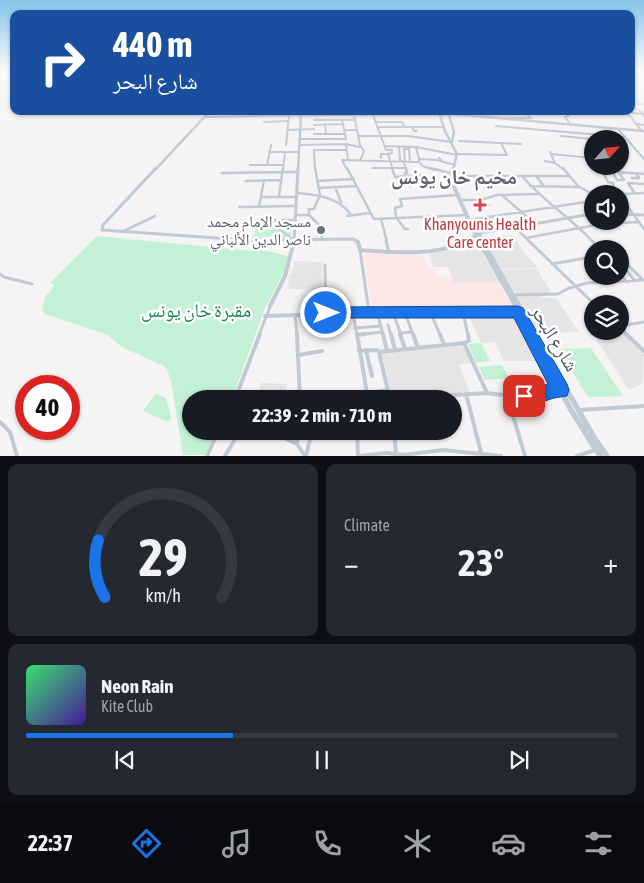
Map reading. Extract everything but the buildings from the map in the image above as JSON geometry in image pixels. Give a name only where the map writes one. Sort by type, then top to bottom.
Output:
[{"type":"main road","points":[[440,115],[443,127],[452,142]]},
{"type":"main road","name":"شارع البحر","points":[[449,115],[454,132],[452,142],[457,155],[451,180],[461,200]]},
{"type":"main road","name":"شارع البحر","points":[[453,174],[454,184],[477,234],[568,390],[599,451]]},
{"type":"main road","name":"شارع البحر","points":[[477,234],[479,244],[560,390],[599,451],[608,456]]},
{"type":"main road","points":[[560,390],[568,390]]},
{"type":"street","points":[[643,114],[638,110],[644,110]]},
{"type":"street","points":[[314,139],[313,115],[205,117],[101,228],[104,231],[231,239],[250,243],[257,240],[356,240],[360,250],[368,312]]},
{"type":"street","points":[[353,115],[358,128],[360,145],[364,153],[360,161]]},
{"type":"street","points":[[373,115],[386,150],[392,150],[392,153],[381,154],[381,158]]},
{"type":"street","points":[[466,115],[643,131]]},
{"type":"street","points":[[502,119],[531,118],[527,115]]},
{"type":"street","points":[[570,115],[565,117],[571,125]]},
{"type":"street","points":[[629,115],[643,131]]},
{"type":"street","points":[[286,145],[289,116]]},
{"type":"street","points":[[238,390],[265,316],[285,276],[294,240],[301,116]]},
{"type":"street","points":[[314,120],[354,120]]},
{"type":"street","points":[[342,120],[348,160]]},
{"type":"street","points":[[264,122],[288,121]]},
{"type":"street","points":[[375,122],[402,122],[403,125],[412,127],[414,131],[417,131]]},
{"type":"street","points":[[325,124],[326,134]]},
{"type":"street","points":[[314,125],[343,124]]},
{"type":"street","points":[[636,124],[644,124]]},
{"type":"street","points":[[496,126],[584,134]]},
{"type":"street","points":[[377,127],[443,127]]},
{"type":"street","points":[[287,130],[314,129]]},
{"type":"street","points":[[618,129],[644,159]]},
{"type":"street","points":[[314,134],[357,130]]},
{"type":"street","points":[[358,136],[371,138],[380,136],[421,138],[452,142]]},
{"type":"street","points":[[560,136],[584,138]]},
{"type":"street","points":[[300,140],[346,139]]},
{"type":"street","points":[[459,141],[521,144]]},
{"type":"street","points":[[410,186],[406,176],[404,149],[416,147],[457,155],[507,154],[501,143]]},
{"type":"street","points":[[300,145],[346,144],[360,148],[360,145]]},
{"type":"street","points":[[267,165],[271,145]]},
{"type":"street","points":[[385,146],[409,148]]},
{"type":"street","points":[[399,146],[400,160],[404,162]]},
{"type":"street","points":[[416,147],[419,161],[426,167],[453,174],[569,176]]},
{"type":"street","points":[[409,148],[410,162]]},
{"type":"street","points":[[308,215],[309,209],[314,209],[320,196],[314,150],[346,150]]},
{"type":"street","points":[[269,152],[299,152]]},
{"type":"street","points":[[279,196],[285,152]]},
{"type":"street","points":[[584,157],[550,153],[556,163],[579,187],[584,190]]},
{"type":"street","points":[[388,154],[396,177],[420,175]]},
{"type":"street","points":[[439,158],[441,158],[442,162]]},
{"type":"street","points":[[455,165],[425,160],[410,162],[342,160],[354,179],[374,220],[469,218],[584,202]]},
{"type":"street","points":[[425,160],[426,167]]},
{"type":"street","points":[[545,161],[556,163]]},
{"type":"street","points":[[250,165],[282,165]]},
{"type":"street","points":[[436,166],[437,170]]},
{"type":"street","points":[[372,168],[405,168]]},
{"type":"street","points":[[222,173],[298,172]]},
{"type":"street","points":[[629,173],[644,174]]},
{"type":"street","points":[[636,174],[636,178],[640,183]]},
{"type":"street","points":[[604,175],[608,182],[613,183],[613,185]]},
{"type":"street","points":[[614,175],[617,180],[624,180],[621,175]]},
{"type":"street","points":[[522,176],[537,194],[580,228],[591,240]]},
{"type":"street","points":[[536,176],[544,186]]},
{"type":"street","points":[[636,178],[644,179]]},
{"type":"street","points":[[317,181],[354,179]]},
{"type":"street","points":[[259,207],[264,180]]},
{"type":"street","points":[[246,181],[281,180]]},
{"type":"street","points":[[634,192],[628,183],[644,184]]},
{"type":"street","points":[[320,188],[357,186]]},
{"type":"street","points":[[530,186],[579,187]]},
{"type":"street","points":[[335,188],[341,203]]},
{"type":"street","points":[[629,195],[633,195],[634,192],[644,193]]},
{"type":"street","points":[[461,200],[480,200],[492,196],[537,194]]},
{"type":"street","points":[[408,229],[405,229],[396,219],[394,210],[402,206],[400,199],[457,195]]},
{"type":"street","points":[[261,196],[320,196],[341,203],[347,207],[349,215],[370,213]]},
{"type":"street","points":[[503,196],[536,225]]},
{"type":"street","points":[[239,207],[296,206]]},
{"type":"street","points":[[629,209],[644,229]]},
{"type":"street","points":[[296,215],[308,215],[321,227],[322,240]]},
{"type":"street","points":[[629,215],[644,216]]},
{"type":"street","points":[[120,232],[155,216]]},
{"type":"street","points":[[360,250],[427,252],[470,239],[477,234],[584,216]]},
{"type":"street","points":[[381,219],[390,252]]},
{"type":"street","points":[[260,220],[295,220]]},
{"type":"street","points":[[526,238],[614,222],[639,222]]},
{"type":"street","points":[[268,223],[294,240]]},
{"type":"street","points":[[516,228],[584,295]]},
{"type":"street","points":[[470,239],[479,244]]},
{"type":"street","points":[[552,264],[584,258]]},
{"type":"street","points":[[325,265],[326,313]]},
{"type":"street","points":[[629,266],[643,280]]},
{"type":"street","points":[[629,273],[635,280]]},
{"type":"street","points":[[0,274],[4,277],[32,284]]},
{"type":"street","points":[[629,282],[643,280]]},
{"type":"street","points":[[512,295],[558,294],[575,286],[584,285]]},
{"type":"street","points":[[265,316],[430,311],[463,313],[518,312]]},
{"type":"street","points":[[430,311],[444,345]]},
{"type":"street","points":[[377,312],[387,351]]},
{"type":"street","points":[[393,312],[405,349]]},
{"type":"street","points":[[404,312],[418,348]]},
{"type":"street","points":[[352,313],[367,390]]},
{"type":"street","points":[[358,351],[377,350],[379,352],[464,343],[469,341],[463,313]]},
{"type":"street","points":[[294,314],[299,355],[300,390]]},
{"type":"street","points":[[629,325],[644,322]]},
{"type":"street","points":[[355,328],[381,326]]},
{"type":"street","points":[[388,326],[395,350]]},
{"type":"street","points":[[369,327],[370,334]]},
{"type":"street","points":[[356,335],[382,332]]},
{"type":"street","points":[[400,333],[412,332]]},
{"type":"street","points":[[629,336],[644,351]]},
{"type":"street","points":[[464,343],[487,393]]},
{"type":"street","points":[[299,355],[322,350]]},
{"type":"street","points":[[366,350],[372,376]]},
{"type":"street","points":[[379,352],[388,390]]},
{"type":"street","points":[[462,394],[487,393],[507,396],[540,396],[556,389],[560,390]]},
{"type":"street","points":[[466,394],[482,454]]},
{"type":"street","points":[[507,396],[524,456]]},
{"type":"street","points":[[579,410],[644,406]]},
{"type":"street","points":[[0,422],[10,432],[17,456]]},
{"type":"street","points":[[207,456],[214,440]]},
{"type":"street","points":[[225,456],[235,440]]},
{"type":"street","points":[[289,440],[297,444],[305,456]]},
{"type":"street","points":[[297,440],[297,444]]},
{"type":"street","points":[[305,456],[309,440]]},
{"type":"street","points":[[358,440],[359,456],[444,453],[501,456]]},
{"type":"street","points":[[395,440],[396,454]]},
{"type":"street","points":[[577,456],[599,451]]},
{"type":"shaded area","points":[[512,235],[538,268],[500,269],[481,237]]},
{"type":"shaded area","points":[[474,239],[499,282],[454,283],[448,267],[433,267],[428,252]]},
{"type":"shaded area","points":[[365,252],[423,255],[428,268],[435,269],[438,277],[451,275],[454,283],[499,282],[515,313],[468,315],[466,310],[372,311],[363,254]]},
{"type":"shaded area","points":[[295,261],[322,262],[323,289],[288,289],[289,275],[292,274]]},
{"type":"shaded area","points":[[537,269],[552,294],[516,294],[501,270]]},
{"type":"shaded area","points":[[538,295],[544,298],[556,298],[579,332],[535,334],[514,296]]},
{"type":"shaded area","points":[[469,316],[516,316],[541,361],[504,361],[495,342],[481,343]]},
{"type":"shaded area","points":[[629,339],[644,353],[643,383],[629,390],[597,340]]},
{"type":"shaded area","points":[[464,345],[473,363],[459,365],[470,392],[462,393],[462,390],[391,390],[382,353]]},
{"type":"shaded area","points":[[261,383],[287,384],[286,390],[259,390]]},
{"type":"green space","points":[[258,221],[292,221],[290,224],[291,235],[287,238],[253,238]]},
{"type":"green space","name":"مقبرة خان يونس","points":[[97,236],[253,251],[259,249],[288,256],[285,269],[265,308],[235,390],[182,390],[182,440],[212,440],[205,455],[183,455],[171,381],[166,367],[122,347],[108,335],[45,314],[42,309],[45,297],[55,285],[50,283]]},
{"type":"green space","points":[[481,343],[490,361],[476,363],[468,344]]},
{"type":"green space","points":[[591,348],[623,396],[588,397],[558,349]]},
{"type":"green space","points":[[502,365],[509,378],[485,380],[479,367]]},
{"type":"green space","points":[[156,394],[166,398],[171,418],[168,422],[143,411]]},
{"type":"place","name":"Khanyounis Health Care center","points":[[480,205]]},
{"type":"place","name":"مسجد الإمام محمد ناصر الدين الألباني","points":[[321,230]]},
{"type":"district","name":"مخيم خان يونس","points":[[454,177]]},
{"type":"route","points":[[326,313],[518,312],[548,363],[560,390],[556,389],[540,396],[524,396]]}]
